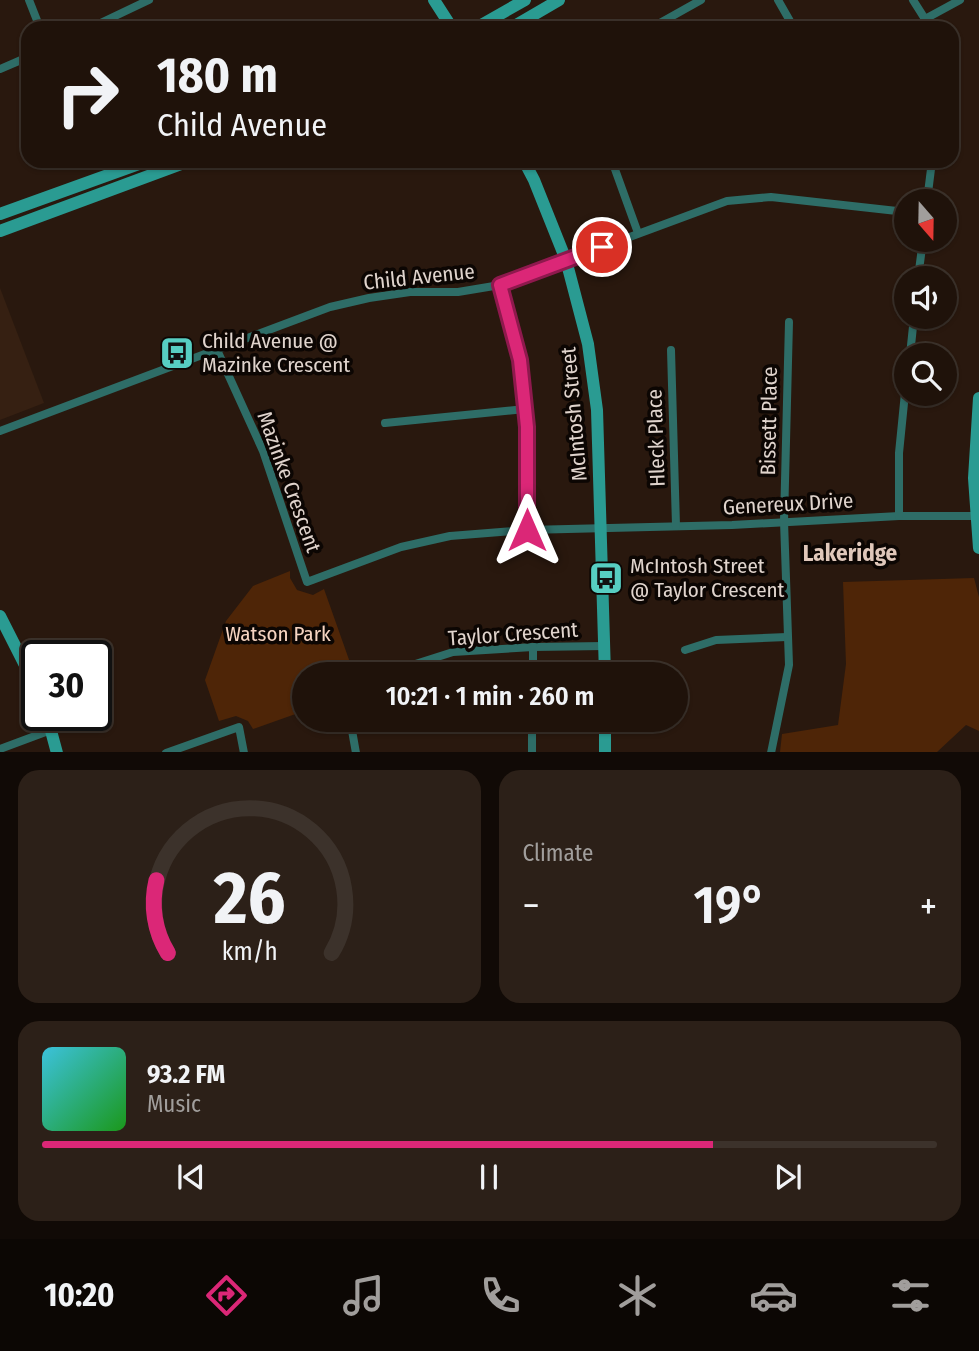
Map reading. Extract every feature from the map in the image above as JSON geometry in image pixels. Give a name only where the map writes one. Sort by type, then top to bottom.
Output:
[{"type":"street","points":[[29,0],[37,21]]},
{"type":"street","points":[[105,21],[149,0]]},
{"type":"street","points":[[435,0],[448,21]]},
{"type":"street","points":[[488,21],[525,0]]},
{"type":"street","points":[[523,21],[559,0]]},
{"type":"street","points":[[672,21],[701,0]]},
{"type":"street","points":[[778,0],[790,21]]},
{"type":"street","points":[[913,0],[924,21]]},
{"type":"street","points":[[930,21],[960,0]]},
{"type":"street","points":[[0,69],[21,60]]},
{"type":"street","points":[[0,214],[128,168]]},
{"type":"street","points":[[0,231],[170,168]]},
{"type":"street","name":"McIntosh Street","points":[[528,168],[566,260],[588,344],[597,410],[604,662]]},
{"type":"street","points":[[615,168],[638,233]]},
{"type":"street","points":[[928,189],[931,168]]},
{"type":"street","name":"Child Avenue","points":[[0,431],[330,307],[410,292],[458,292],[500,285],[727,201],[771,197],[894,211]]},
{"type":"street","points":[[500,285],[520,360],[527,427],[527,530]]},
{"type":"street","name":"Bissett Place","points":[[771,752],[789,664],[785,521],[789,323]]},
{"type":"street","name":"Mazinke Crescent","points":[[217,350],[263,451],[307,582],[401,547],[450,536],[602,528]]},
{"type":"street","name":"Hleck Place","points":[[671,350],[676,526]]},
{"type":"street","points":[[979,398],[974,478],[979,548]]},
{"type":"street","points":[[899,516],[899,453],[904,406]]},
{"type":"street","points":[[385,423],[525,409]]},
{"type":"street","name":"Genereux Drive","points":[[602,528],[899,516],[978,516]]},
{"type":"street","points":[[0,616],[21,657]]},
{"type":"street","points":[[685,650],[716,640],[787,637]]},
{"type":"street","name":"Taylor Crescent","points":[[422,662],[453,652],[604,646]]},
{"type":"street","points":[[533,647],[533,662]]},
{"type":"street","points":[[166,752],[239,727],[244,752]]},
{"type":"street","points":[[0,749],[48,731]]},
{"type":"street","points":[[51,731],[57,752]]},
{"type":"street","points":[[352,732],[356,752]]},
{"type":"street","points":[[532,732],[532,752]]},
{"type":"street","points":[[605,732],[605,752]]},
{"type":"shaded area","points":[[0,288],[44,403],[0,420]]},
{"type":"green space","name":"Watson Park","points":[[290,571],[290,578],[297,590],[313,595],[324,589],[350,662],[292,662],[292,715],[253,729],[248,721],[236,716],[219,721],[205,680],[226,621],[253,586]]},
{"type":"green space","points":[[974,578],[979,597],[979,731],[966,725],[937,752],[780,752],[782,734],[838,725],[846,664],[843,582]]},
{"type":"place","name":"Child Avenue @ Mazinke Crescent","points":[[177,353]]},
{"type":"place","name":"McIntosh Street @ Taylor Crescent","points":[[606,578]]},
{"type":"district","name":"Lakeridge","points":[[850,553]]},
{"type":"route","points":[[527,530],[527,427],[520,360],[500,285],[602,247]]}]
